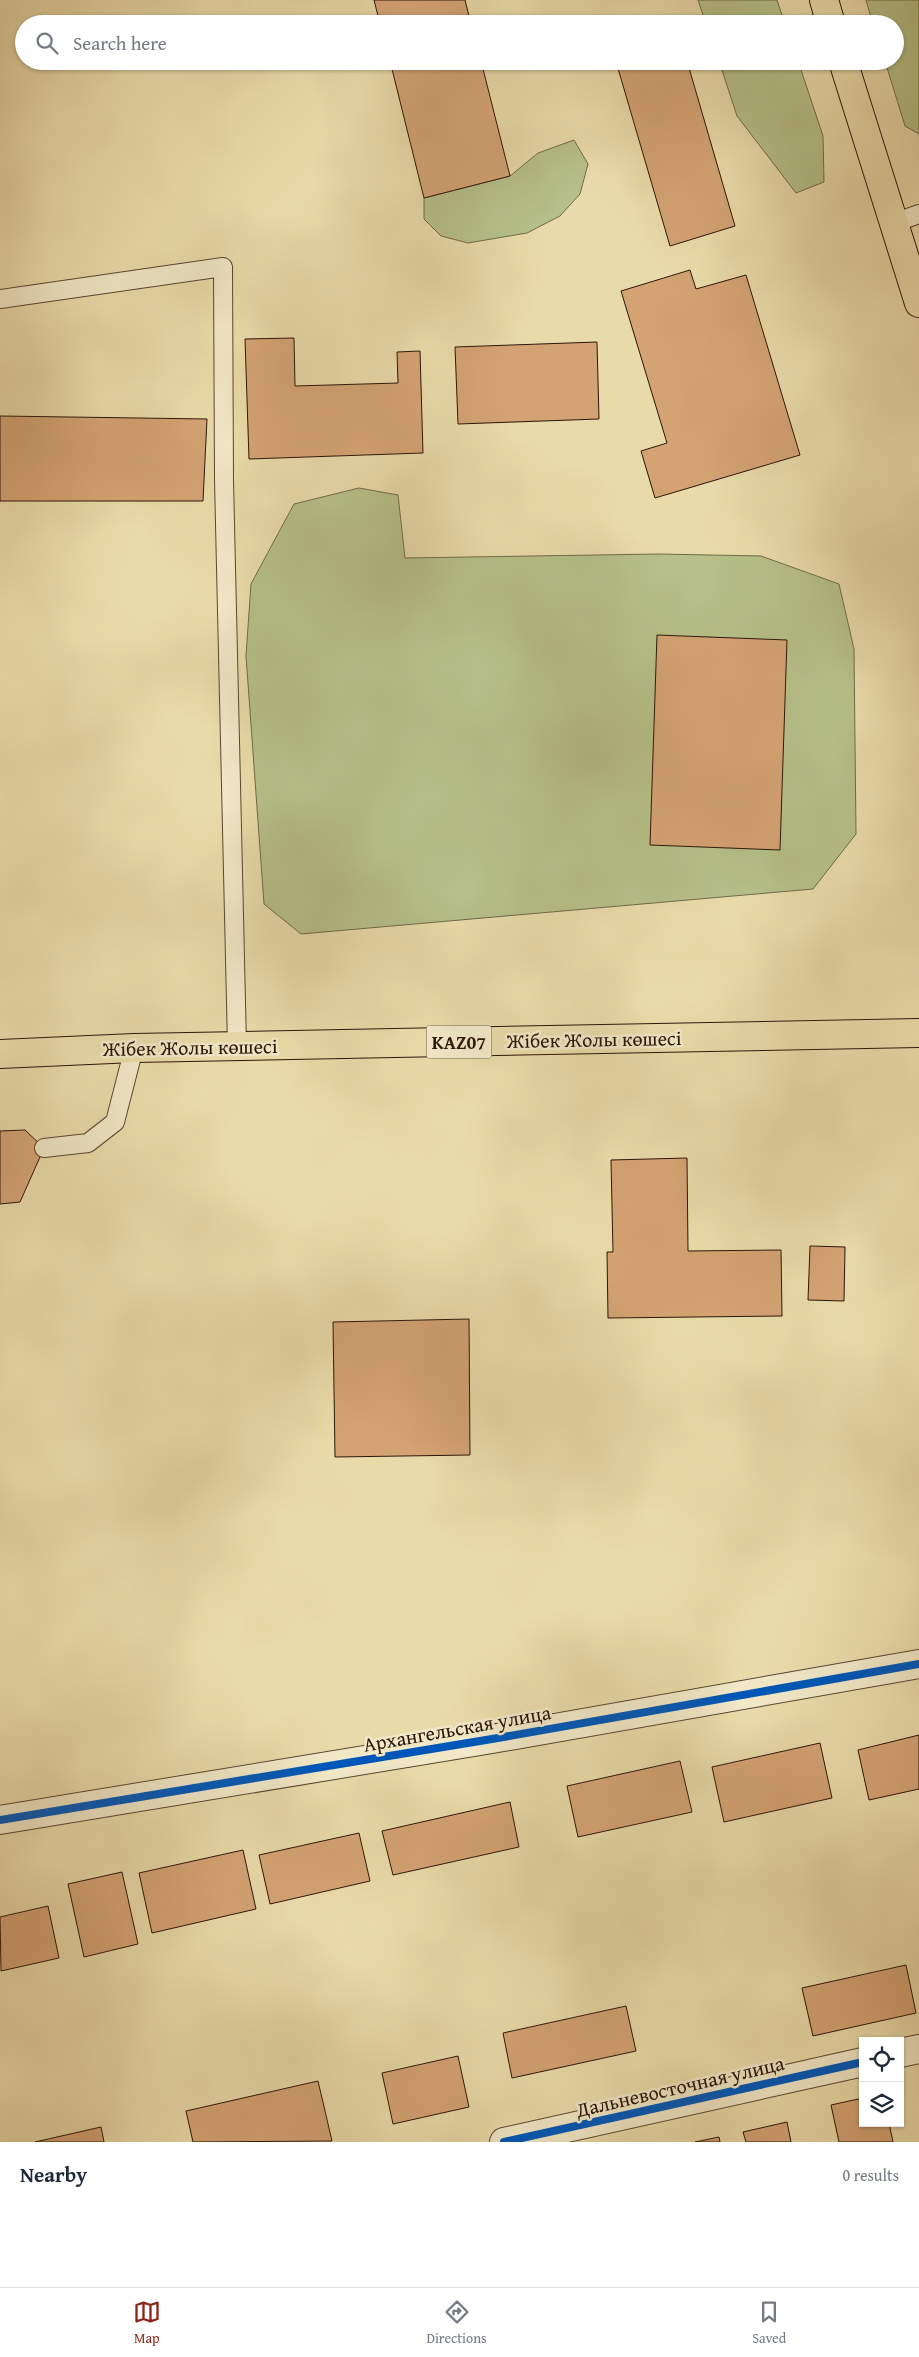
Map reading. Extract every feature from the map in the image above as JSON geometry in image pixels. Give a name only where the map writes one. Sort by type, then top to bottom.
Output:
[{"type":"highway","points":[[824,0],[828,15]]},
{"type":"highway","points":[[846,70],[919,303]]},
{"type":"highway","name":"Жібек Жолы көшесі","points":[[0,1054],[134,1048],[919,1033]]},
{"type":"street","name":"Архангельская улица","points":[[0,1820],[492,1739],[919,1664]]},
{"type":"street","points":[[904,2052],[919,2049]]},
{"type":"street","name":"Дальневосточная улица","points":[[504,2142],[859,2063]]},
{"type":"lane","points":[[894,223],[919,214]]},
{"type":"lane","points":[[0,299],[223,267],[224,480],[237,1046]]},
{"type":"lane","points":[[44,1148],[88,1143],[115,1122],[134,1048]]},
{"type":"green space","points":[[698,0],[777,0],[782,15],[703,15]]},
{"type":"green space","points":[[866,0],[919,0],[919,134],[905,126],[888,70],[904,70],[904,15],[870,15]]},
{"type":"green space","points":[[722,70],[801,70],[823,136],[824,182],[796,193],[737,116]]},
{"type":"green space","points":[[574,140],[588,164],[580,194],[560,216],[527,233],[468,243],[441,236],[424,219],[424,198],[510,176],[538,153]]},
{"type":"green space","points":[[359,488],[398,495],[405,558],[659,554],[761,556],[839,584],[854,649],[856,834],[813,889],[301,934],[264,904],[246,656],[251,584],[294,504]]},
{"type":"building","points":[[374,0],[465,0],[469,15],[378,15]]},
{"type":"building","points":[[392,70],[483,70],[510,176],[424,198]]},
{"type":"building","points":[[618,70],[690,70],[735,226],[670,246]]},
{"type":"building","points":[[690,270],[696,289],[746,275],[800,455],[655,498],[641,451],[667,443],[621,291]]},
{"type":"building","points":[[294,338],[295,386],[398,383],[397,352],[420,351],[423,453],[249,459],[245,339]]},
{"type":"building","points":[[597,342],[599,419],[458,424],[455,347]]},
{"type":"building","points":[[0,416],[207,419],[203,501],[0,501]]},
{"type":"building","points":[[657,635],[787,640],[780,850],[650,845]]},
{"type":"building","points":[[25,1130],[44,1148],[20,1202],[0,1204],[0,1131]]},
{"type":"building","points":[[687,1158],[688,1251],[781,1250],[782,1316],[608,1318],[607,1252],[613,1252],[611,1160]]},
{"type":"building","points":[[810,1246],[845,1247],[844,1301],[808,1300]]},
{"type":"building","points":[[469,1319],[470,1455],[335,1457],[333,1322]]},
{"type":"building","points":[[919,1735],[919,1789],[869,1800],[858,1750]]},
{"type":"building","points":[[820,1743],[832,1798],[724,1822],[712,1767]]},
{"type":"building","points":[[680,1761],[692,1812],[578,1837],[567,1786]]},
{"type":"building","points":[[510,1802],[519,1847],[393,1875],[382,1831]]},
{"type":"building","points":[[359,1833],[370,1881],[270,1904],[259,1855]]},
{"type":"building","points":[[243,1850],[256,1909],[152,1933],[139,1873]]},
{"type":"building","points":[[122,1872],[138,1944],[84,1957],[68,1884]]},
{"type":"building","points":[[48,1906],[59,1958],[1,1971],[0,1917]]},
{"type":"building","points":[[906,1965],[916,2013],[813,2036],[802,1988]]},
{"type":"building","points":[[626,2006],[636,2051],[512,2078],[503,2033]]},
{"type":"building","points":[[458,2056],[469,2107],[393,2124],[382,2073]]},
{"type":"building","points":[[318,2081],[332,2141],[193,2142],[186,2111]]},
{"type":"building","points":[[859,2099],[859,2127],[890,2127],[893,2142],[839,2142],[831,2105]]},
{"type":"building","points":[[787,2122],[791,2142],[746,2142],[743,2132]]},
{"type":"building","points":[[101,2127],[104,2142],[35,2142]]},
{"type":"building","points":[[719,2137],[720,2142],[695,2142]]},
{"type":"cycle path","points":[[0,1820],[492,1739],[919,1664]]},
{"type":"cycle path","points":[[504,2142],[859,2063]]}]
